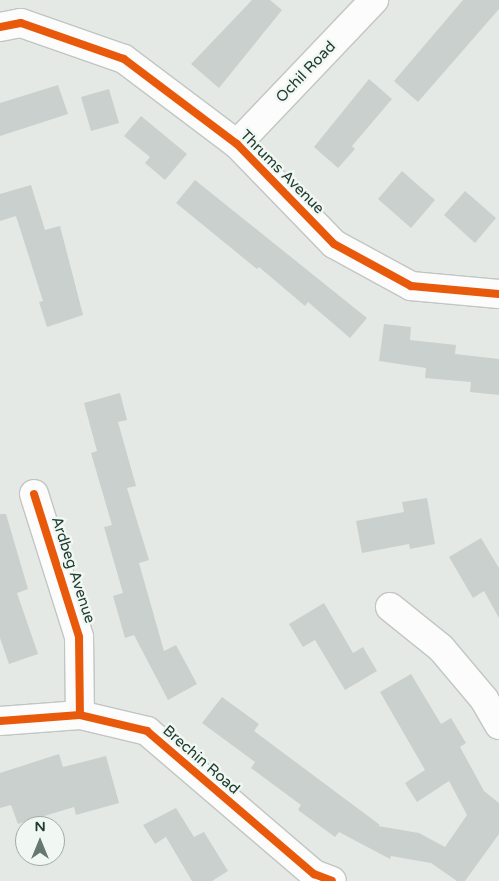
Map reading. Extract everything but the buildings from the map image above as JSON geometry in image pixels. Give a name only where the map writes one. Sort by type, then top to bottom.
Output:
[{"type":"street","name":"Ochil Road","points":[[237,144],[374,0]]},
{"type":"street","name":"Thrums Avenue","points":[[0,27],[21,22],[124,60],[237,144],[334,244],[411,286],[499,294]]},
{"type":"street","name":"Ardbeg Avenue","points":[[34,494],[79,637],[80,716]]},
{"type":"street","points":[[390,608],[441,648],[484,699],[499,725]]},
{"type":"street","name":"Brechin Road","points":[[0,721],[80,716],[147,731],[318,879]]},
{"type":"cycle path","points":[[0,27],[21,23],[124,59],[237,144],[334,244],[411,286],[499,294]]},
{"type":"cycle path","points":[[34,494],[79,637],[80,715]]},
{"type":"cycle path","points":[[0,721],[80,715],[147,731],[314,874],[332,881]]}]
